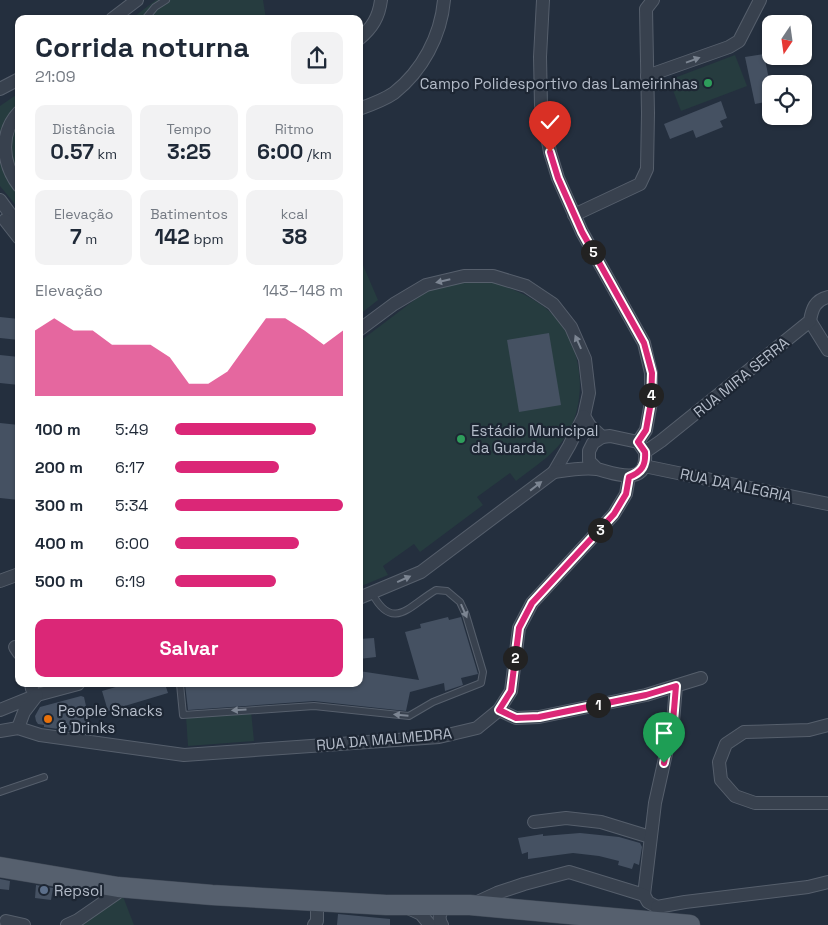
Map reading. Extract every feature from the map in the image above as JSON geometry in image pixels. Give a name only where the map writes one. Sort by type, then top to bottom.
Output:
[{"type":"main road","points":[[0,867],[118,887],[212,895],[401,905],[435,912],[470,905],[656,914],[685,925]]},
{"type":"street","points":[[117,15],[137,0]]},
{"type":"street","points":[[363,36],[373,27],[380,10],[381,0]]},
{"type":"street","points":[[363,108],[392,94],[410,78],[425,58],[437,33],[443,12],[444,0]]},
{"type":"street","points":[[543,0],[540,57],[541,105],[550,152],[558,178],[582,232],[644,343],[652,373],[651,402],[641,447],[644,466],[638,473],[629,477],[604,472],[597,469],[589,461],[589,451],[593,443],[602,437],[610,436],[641,447]]},
{"type":"street","points":[[574,215],[640,184],[647,169],[646,9],[653,0]]},
{"type":"street","points":[[647,76],[729,47],[739,41],[760,0]]},
{"type":"street","points":[[0,90],[15,81]]},
{"type":"street","points":[[15,115],[10,118],[1,142],[4,162],[15,180]]},
{"type":"street","points":[[0,200],[15,221]]},
{"type":"street","points":[[0,214],[15,233]]},
{"type":"street","points":[[363,327],[394,304],[426,285],[464,276],[493,276],[526,286],[553,304],[571,327],[585,359],[589,392],[584,416],[554,472],[421,572],[363,596]]},
{"type":"street","name":"RUA MIRA SERRA","points":[[641,447],[661,441],[810,321],[812,309],[821,299],[828,297]]},
{"type":"street","points":[[810,321],[828,350]]},
{"type":"street","points":[[584,416],[590,426],[602,437]]},
{"type":"street","name":"RUA DA ALEGRIA","points":[[644,466],[828,504]]},
{"type":"street","points":[[554,472],[571,469],[597,469]]},
{"type":"street","name":"RUA DA MALMEDRA","points":[[0,710],[8,714],[8,730],[184,755],[439,737],[477,728],[499,710],[511,691],[519,628],[532,603],[614,514],[626,494],[629,477]]},
{"type":"street","points":[[0,582],[15,576]]},
{"type":"street","points":[[499,710],[516,718],[539,717],[646,695],[701,678]]},
{"type":"street","points":[[676,686],[673,722],[655,803],[644,895],[656,914],[685,902],[808,887],[828,882]]},
{"type":"street","points":[[0,701],[33,689],[51,687]]},
{"type":"street","points":[[33,689],[24,712],[8,730],[0,717],[0,710],[33,689]]},
{"type":"street","points":[[828,725],[809,730],[744,732],[726,744],[719,762],[721,780],[735,796],[755,803],[828,803]]},
{"type":"street","points":[[534,822],[566,818],[601,822],[650,837]]},
{"type":"street","points":[[470,905],[524,884],[569,872],[644,895]]},
{"type":"street","points":[[67,925],[78,920],[113,896],[118,887]]},
{"type":"street","points":[[314,925],[317,901]]},
{"type":"street","points":[[685,902],[685,925]]},
{"type":"street","points":[[430,925],[435,912]]},
{"type":"street","points":[[6,921],[24,925]]},
{"type":"lane","points":[[148,15],[166,0]]},
{"type":"lane","points":[[180,687],[183,715],[314,706],[409,716],[433,702],[481,683],[483,672],[466,615],[460,602],[447,591],[436,590],[405,612],[392,614],[379,607],[372,593]]},
{"type":"lane","points":[[0,792],[44,777]]},
{"type":"green space","points":[[156,0],[263,0],[265,15],[136,15]]},
{"type":"green space","name":"Campo Polidesportivo das Lameirinhas","points":[[735,55],[747,86],[681,111],[669,80]]},
{"type":"green space","points":[[15,96],[15,204],[0,186],[0,106]]},
{"type":"green space","points":[[363,265],[378,300],[363,312]]},
{"type":"green space","name":"Estádio Municipal da Guarda","points":[[464,280],[491,281],[519,292],[545,307],[560,323],[575,352],[580,384],[579,400],[569,431],[552,453],[516,481],[510,473],[477,497],[483,505],[420,552],[414,544],[383,566],[388,575],[363,585],[363,339],[425,292]]},
{"type":"green space","points":[[251,711],[254,741],[188,746],[186,716]]},
{"type":"green space","points":[[122,894],[134,925],[79,925]]},
{"type":"building","points":[[762,54],[762,65],[766,65],[768,75],[762,75],[762,103],[755,104],[745,57]]},
{"type":"building","points":[[721,101],[727,118],[720,121],[723,127],[696,138],[693,130],[670,139],[664,124]]},
{"type":"building","points":[[0,317],[15,319],[15,340],[0,338]]},
{"type":"building","points":[[549,333],[561,405],[519,412],[507,340]]},
{"type":"building","points":[[0,355],[15,357],[15,385],[0,383]]},
{"type":"building","points":[[0,423],[15,425],[15,500],[0,498]]},
{"type":"building","points":[[448,617],[449,620],[461,617],[478,674],[461,678],[463,685],[445,691],[444,683],[410,692],[406,711],[314,701],[188,710],[185,687],[363,687],[363,672],[419,680],[405,632],[421,628],[420,624]]},
{"type":"building","points":[[374,638],[376,657],[363,659],[363,639]]},
{"type":"building","points":[[116,687],[166,687],[168,693],[108,711],[102,691]]},
{"type":"building","points":[[81,696],[84,697],[86,706],[87,733],[44,727],[44,725],[38,724],[36,721],[35,716],[40,707]]},
{"type":"building","points":[[580,833],[619,837],[640,843],[642,847],[639,865],[634,863],[632,869],[618,865],[619,861],[573,853],[528,859],[528,852],[522,854],[518,838],[543,834],[543,836]]},
{"type":"building","points":[[0,879],[10,881],[9,890],[0,889]]},
{"type":"building","points":[[36,885],[53,888],[51,900],[35,898]]},
{"type":"building","points":[[338,914],[390,919],[390,925],[337,925]]},
{"type":"place","name":"Campo Polidesportivo das Lameirinhas","points":[[708,83]]},
{"type":"place","name":"Estádio Municipal da Guarda","points":[[461,439]]},
{"type":"place","name":"People Snacks & Drinks","points":[[48,719]]},
{"type":"place","name":"Repsol","points":[[44,890]]},
{"type":"route","points":[[550,152],[558,178],[582,232],[644,343],[652,373],[651,402],[646,430],[638,442],[645,452],[646,459],[644,466],[638,473],[629,477],[626,494],[614,514],[532,603],[519,628],[511,691],[499,710],[516,718],[539,717],[646,695],[676,686],[673,722],[664,763]]}]
